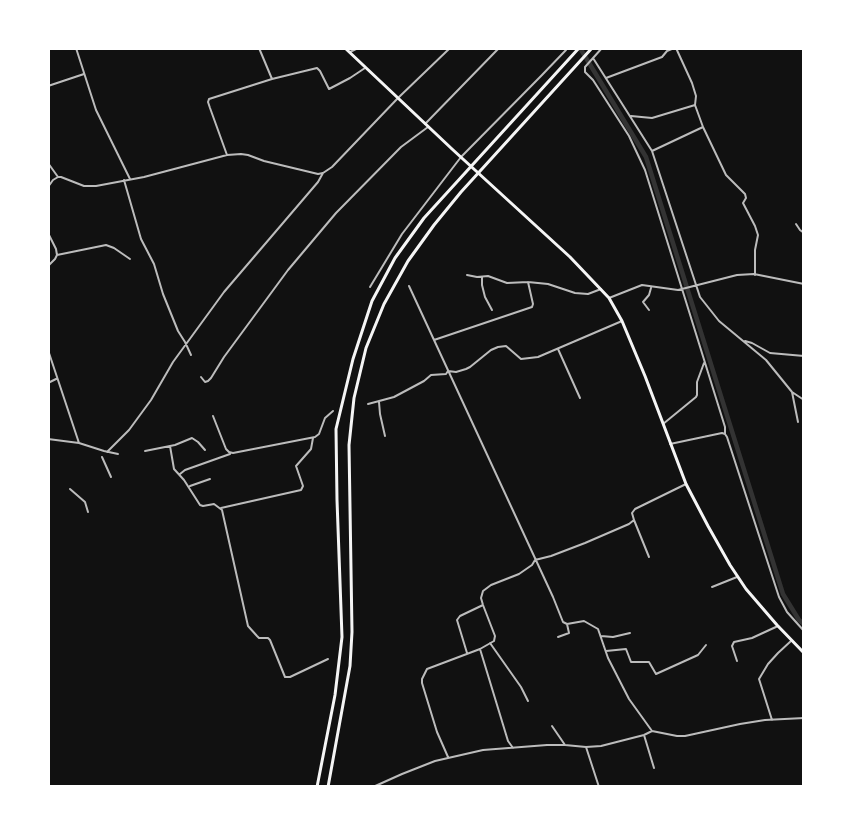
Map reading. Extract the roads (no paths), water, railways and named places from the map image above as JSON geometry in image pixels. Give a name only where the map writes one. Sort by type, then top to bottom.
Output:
[{"type":"main road","points":[[345,48],[570,257],[609,298],[622,321],[645,376],[686,484],[721,549],[746,589],[804,653]]},
{"type":"main road","points":[[317,787],[335,695],[342,637],[336,429],[353,359],[372,302],[395,258],[424,218],[579,48]]},
{"type":"main road","points":[[328,787],[350,666],[352,632],[349,446],[354,398],[366,348],[384,304],[408,261],[434,225],[461,192],[592,48]]},
{"type":"street","points":[[76,48],[96,110],[130,179]]},
{"type":"street","points":[[259,48],[272,79]]},
{"type":"street","points":[[349,52],[358,48]]},
{"type":"street","points":[[48,187],[58,177],[90,187],[227,155],[248,155],[318,174],[323,173],[332,167],[450,48]]},
{"type":"street","points":[[201,377],[205,382],[211,378],[230,348],[288,270],[336,213],[426,125],[499,48]]},
{"type":"street","points":[[370,287],[402,234],[461,157],[549,69],[566,48]]},
{"type":"street","points":[[602,48],[585,67],[585,72],[593,80],[629,136],[645,170],[705,361],[725,427],[725,434],[779,597],[787,612],[804,631]]},
{"type":"street","points":[[606,78],[662,57],[667,51],[675,48],[695,90],[695,105],[726,175],[745,194],[746,198],[743,203],[758,236],[755,250],[756,275]]},
{"type":"street","points":[[592,59],[652,150],[700,297],[719,321],[766,360],[792,392],[804,400]]},
{"type":"street","points":[[227,155],[208,102],[209,99],[272,79],[317,68],[329,89],[365,68]]},
{"type":"street","points":[[48,86],[84,74]]},
{"type":"street","points":[[631,116],[652,118],[695,105]]},
{"type":"street","points":[[652,150],[704,127]]},
{"type":"street","points":[[48,164],[58,177]]},
{"type":"street","points":[[107,452],[129,430],[151,400],[173,362],[224,292],[318,182],[323,173]]},
{"type":"street","points":[[124,180],[141,239],[154,264],[179,333],[191,355]]},
{"type":"street","points":[[796,224],[804,233]]},
{"type":"street","points":[[48,233],[57,255],[48,266]]},
{"type":"street","points":[[57,255],[106,246],[114,248],[130,260]]},
{"type":"street","points":[[467,275],[488,276],[507,283],[548,284],[574,293],[588,294],[602,289]]},
{"type":"street","points":[[609,298],[642,285],[676,290],[736,275],[756,275],[804,284]]},
{"type":"street","points":[[482,277],[485,297],[492,310]]},
{"type":"street","points":[[434,340],[532,307],[528,282]]},
{"type":"street","points":[[409,286],[553,597],[561,619],[567,624],[569,633],[558,637]]},
{"type":"street","points":[[649,310],[643,302],[649,295],[651,286]]},
{"type":"street","points":[[368,404],[394,397],[431,375],[446,374],[448,371],[456,372],[470,367],[498,347],[506,346],[521,359],[538,357],[622,321]]},
{"type":"street","points":[[742,341],[752,343],[770,353],[804,356]]},
{"type":"street","points":[[558,349],[580,398]]},
{"type":"street","points":[[48,350],[79,443]]},
{"type":"street","points":[[663,424],[696,397],[697,382],[705,361]]},
{"type":"street","points":[[48,383],[57,379]]},
{"type":"street","points":[[792,392],[798,422]]},
{"type":"street","points":[[379,402],[385,436]]},
{"type":"street","points":[[180,474],[230,453],[313,438],[319,434],[324,418],[333,411]]},
{"type":"street","points":[[213,416],[226,449],[230,453]]},
{"type":"street","points":[[670,444],[725,434]]},
{"type":"street","points":[[145,451],[170,446],[192,438],[205,450]]},
{"type":"street","points":[[170,446],[174,469],[189,486],[200,505],[214,504],[221,508],[301,490],[303,486],[297,466],[312,449],[313,438]]},
{"type":"street","points":[[48,439],[79,443],[118,453]]},
{"type":"street","points":[[102,457],[111,477]]},
{"type":"street","points":[[189,486],[210,479]]},
{"type":"street","points":[[649,556],[632,513],[635,509],[686,484]]},
{"type":"street","points":[[70,489],[85,502],[88,512]]},
{"type":"street","points":[[221,508],[248,626],[259,638],[270,640],[281,671],[286,678],[328,659]]},
{"type":"street","points":[[448,757],[437,732],[422,679],[427,669],[480,649],[494,641],[495,636],[481,598],[483,591],[491,585],[519,574],[535,560],[585,543],[634,520]]},
{"type":"street","points":[[712,587],[738,577]]},
{"type":"street","points":[[467,653],[457,620],[460,616],[483,605]]},
{"type":"street","points":[[567,624],[584,621],[598,629],[629,699],[652,731]]},
{"type":"street","points":[[737,661],[732,646],[734,642],[752,638],[778,626]]},
{"type":"street","points":[[601,636],[613,637],[630,633]]},
{"type":"street","points":[[772,720],[759,679],[768,664],[792,641]]},
{"type":"street","points":[[490,643],[521,687],[528,701]]},
{"type":"street","points":[[606,651],[626,649],[632,662],[649,662],[656,674],[698,656],[706,645]]},
{"type":"street","points":[[480,649],[508,741],[513,748]]},
{"type":"street","points":[[373,787],[448,757],[483,750],[566,745],[606,746],[652,731],[685,736],[740,723],[804,718]]},
{"type":"street","points":[[552,726],[566,745]]},
{"type":"street","points":[[644,735],[654,768]]},
{"type":"street","points":[[586,747],[598,787]]},
{"type":"waterway","points":[[580,48],[646,157],[783,594],[799,620],[804,624]]}]
